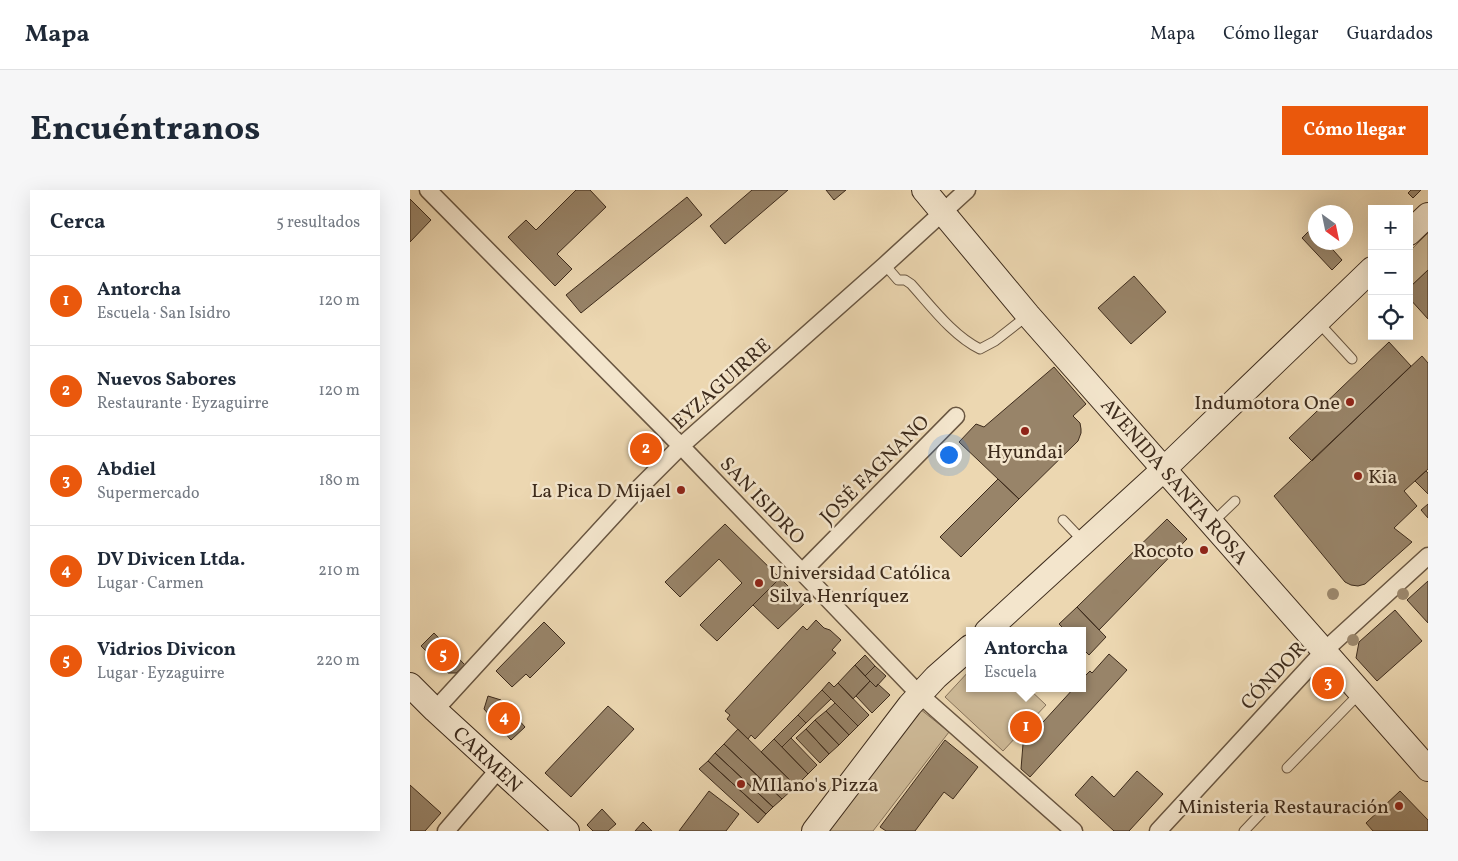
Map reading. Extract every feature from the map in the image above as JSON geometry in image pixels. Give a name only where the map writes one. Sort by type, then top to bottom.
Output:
[{"type":"main road","name":"AVENIDA SANTA ROSA","points":[[924,190],[1028,315],[1428,770]]},
{"type":"main road","points":[[1413,229],[1428,215]]},
{"type":"main road","points":[[991,627],[1164,469],[1368,273]]},
{"type":"main road","points":[[814,831],[919,694],[966,651]]},
{"type":"main road","name":"CARMEN","points":[[410,685],[567,831]]},
{"type":"street","name":"SAN ISIDRO","points":[[428,190],[681,446],[919,694],[1074,831]]},
{"type":"street","name":"EYZAGUIRRE","points":[[435,710],[635,492],[681,446],[967,190]]},
{"type":"street","name":"JOSÉ FAGNANO","points":[[802,572],[956,416]]},
{"type":"street","name":"CÓNDOR","points":[[1158,831],[1324,651],[1428,556]]},
{"type":"street","points":[[446,831],[500,769]]},
{"type":"lane","points":[[885,265],[898,280],[905,280],[911,284],[958,335],[969,344],[980,349],[995,341],[1028,315]]},
{"type":"lane","points":[[1317,322],[1352,359]]},
{"type":"lane","points":[[1212,523],[1235,501]]},
{"type":"lane","points":[[1063,520],[1084,542]]},
{"type":"lane","points":[[1288,768],[1361,692]]},
{"type":"lane","points":[[1244,831],[1264,810]]},
{"type":"shaded area","points":[[1428,233],[1428,270],[1413,284],[1413,250]]},
{"type":"shaded area","points":[[966,674],[966,692],[1032,692],[1046,705],[1003,751],[945,697]]},
{"type":"shaded area","points":[[920,709],[949,732],[873,831],[828,831]]},
{"type":"building","points":[[576,190],[590,190],[606,207],[557,254],[572,269],[555,286],[508,237],[526,220],[536,230]]},
{"type":"building","points":[[752,190],[788,190],[725,244],[710,226]]},
{"type":"building","points":[[826,190],[846,190],[834,200]]},
{"type":"building","points":[[1411,190],[1421,190],[1413,198],[1408,193]]},
{"type":"building","points":[[687,197],[702,215],[581,313],[566,295]]},
{"type":"building","points":[[410,199],[431,220],[410,242]]},
{"type":"building","points":[[1308,232],[1308,244],[1302,238]]},
{"type":"building","points":[[1313,250],[1333,250],[1342,260],[1332,270]]},
{"type":"building","points":[[1428,270],[1428,319],[1413,302],[1413,284]]},
{"type":"building","points":[[1134,276],[1166,312],[1131,344],[1098,308]]},
{"type":"building","name":"Indumotora One","points":[[1389,342],[1411,366],[1312,461],[1289,438]]},
{"type":"building","name":"Kia","points":[[1422,356],[1428,363],[1428,469],[1404,491],[1417,506],[1394,528],[1412,542],[1365,584],[1351,585],[1345,582],[1274,496]]},
{"type":"building","name":"Hyundai","points":[[1054,367],[1086,404],[1073,416],[1080,423],[1081,433],[1078,441],[1019,499],[959,442],[976,424],[984,427]]},
{"type":"building","points":[[1426,471],[1428,473],[1428,494],[1415,481]]},
{"type":"building","points":[[998,479],[1019,499],[961,557],[940,537]]},
{"type":"building","points":[[1428,504],[1428,518],[1421,510]]},
{"type":"building","points":[[1167,519],[1187,539],[1099,630],[1077,607]]},
{"type":"building","name":"Universidad Católica Silva Henríquez","points":[[725,524],[780,578],[717,641],[700,625],[742,583],[719,559],[680,597],[665,582]]},
{"type":"building","points":[[780,578],[805,603],[778,629],[753,605]]},
{"type":"building","points":[[1428,581],[1428,623],[1407,600]]},
{"type":"building","points":[[1077,607],[1106,637],[1089,655],[1086,652],[1086,627],[1062,627],[1059,624]]},
{"type":"building","points":[[1395,610],[1422,641],[1377,681],[1356,658],[1359,642]]},
{"type":"building","points":[[816,620],[841,640],[832,650],[836,653],[755,739],[751,735],[748,739],[727,719],[730,715],[725,711],[803,626],[807,630]]},
{"type":"building","points":[[544,622],[565,643],[530,678],[526,674],[512,687],[496,671]]},
{"type":"building","points":[[434,633],[465,665],[456,673],[448,673],[421,646]]},
{"type":"building","points":[[1109,654],[1127,670],[1030,777],[1021,769],[1023,744],[1070,692],[1086,692],[1086,675],[1090,671],[1092,673]]},
{"type":"building","points":[[865,655],[875,666],[865,676],[855,665]]},
{"type":"building","points":[[855,665],[870,681],[853,699],[838,683]]},
{"type":"building","points":[[875,666],[886,676],[876,687],[865,676]]},
{"type":"building","points":[[870,681],[876,687],[878,684],[890,695],[872,713],[856,696]]},
{"type":"building","points":[[829,682],[834,687],[838,683],[869,715],[858,726],[822,690]]},
{"type":"building","points":[[822,690],[831,699],[806,723],[798,715]]},
{"type":"building","points":[[488,696],[501,700],[525,727],[511,740],[484,709]]},
{"type":"building","points":[[835,703],[858,726],[849,735],[826,711]]},
{"type":"building","points":[[608,706],[634,729],[571,797],[545,773]]},
{"type":"building","points":[[826,711],[849,735],[839,745],[815,720]]},
{"type":"building","points":[[798,715],[806,723],[782,747],[774,739]]},
{"type":"building","points":[[815,720],[839,745],[829,754],[806,729]]},
{"type":"building","points":[[738,729],[796,786],[782,799],[724,744]]},
{"type":"building","points":[[806,729],[829,754],[820,763],[796,738]]},
{"type":"building","points":[[791,738],[817,765],[808,774],[782,747]]},
{"type":"building","points":[[774,739],[808,774],[796,786],[761,752]]},
{"type":"building","points":[[945,740],[978,767],[953,799],[944,792],[915,831],[886,831],[880,827]]},
{"type":"building","points":[[724,744],[782,799],[773,807],[715,753]]},
{"type":"building","name":"MIlano's Pizza","points":[[715,753],[773,807],[766,814],[708,761]]},
{"type":"building","points":[[708,761],[766,814],[758,823],[699,769]]},
{"type":"building","points":[[1137,771],[1163,794],[1129,831],[1114,831],[1075,795],[1092,776],[1114,797]]},
{"type":"building","points":[[410,785],[441,813],[425,831],[410,831]]},
{"type":"building","points":[[709,791],[739,814],[726,831],[679,831]]},
{"type":"building","name":"Ministeria Restauración","points":[[1400,791],[1428,820],[1428,831],[1373,831],[1366,823]]},
{"type":"building","points":[[602,809],[616,824],[608,831],[593,831],[587,825]]},
{"type":"building","points":[[643,822],[652,831],[635,831]]},
{"type":"place","name":"Indumotora One","points":[[1350,402]]},
{"type":"place","name":"Hyundai","points":[[1025,431]]},
{"type":"place","name":"Nuevos Sabores","points":[[646,449]]},
{"type":"place","name":"Kia","points":[[1358,476]]},
{"type":"place","name":"La Pica D Mijael","points":[[681,490]]},
{"type":"place","name":"Rocoto","points":[[1204,550]]},
{"type":"place","name":"Universidad Católica Silva Henríquez","points":[[759,583]]},
{"type":"place","name":"Vidrios Divicon","points":[[443,655]]},
{"type":"place","name":"Abdiel","points":[[1328,683]]},
{"type":"place","name":"DV Divicen Ltda.","points":[[504,718]]},
{"type":"place","name":"Antorcha","points":[[1026,727]]},
{"type":"place","name":"MIlano's Pizza","points":[[741,784]]},
{"type":"place","name":"Ministeria Restauración","points":[[1399,806]]}]
